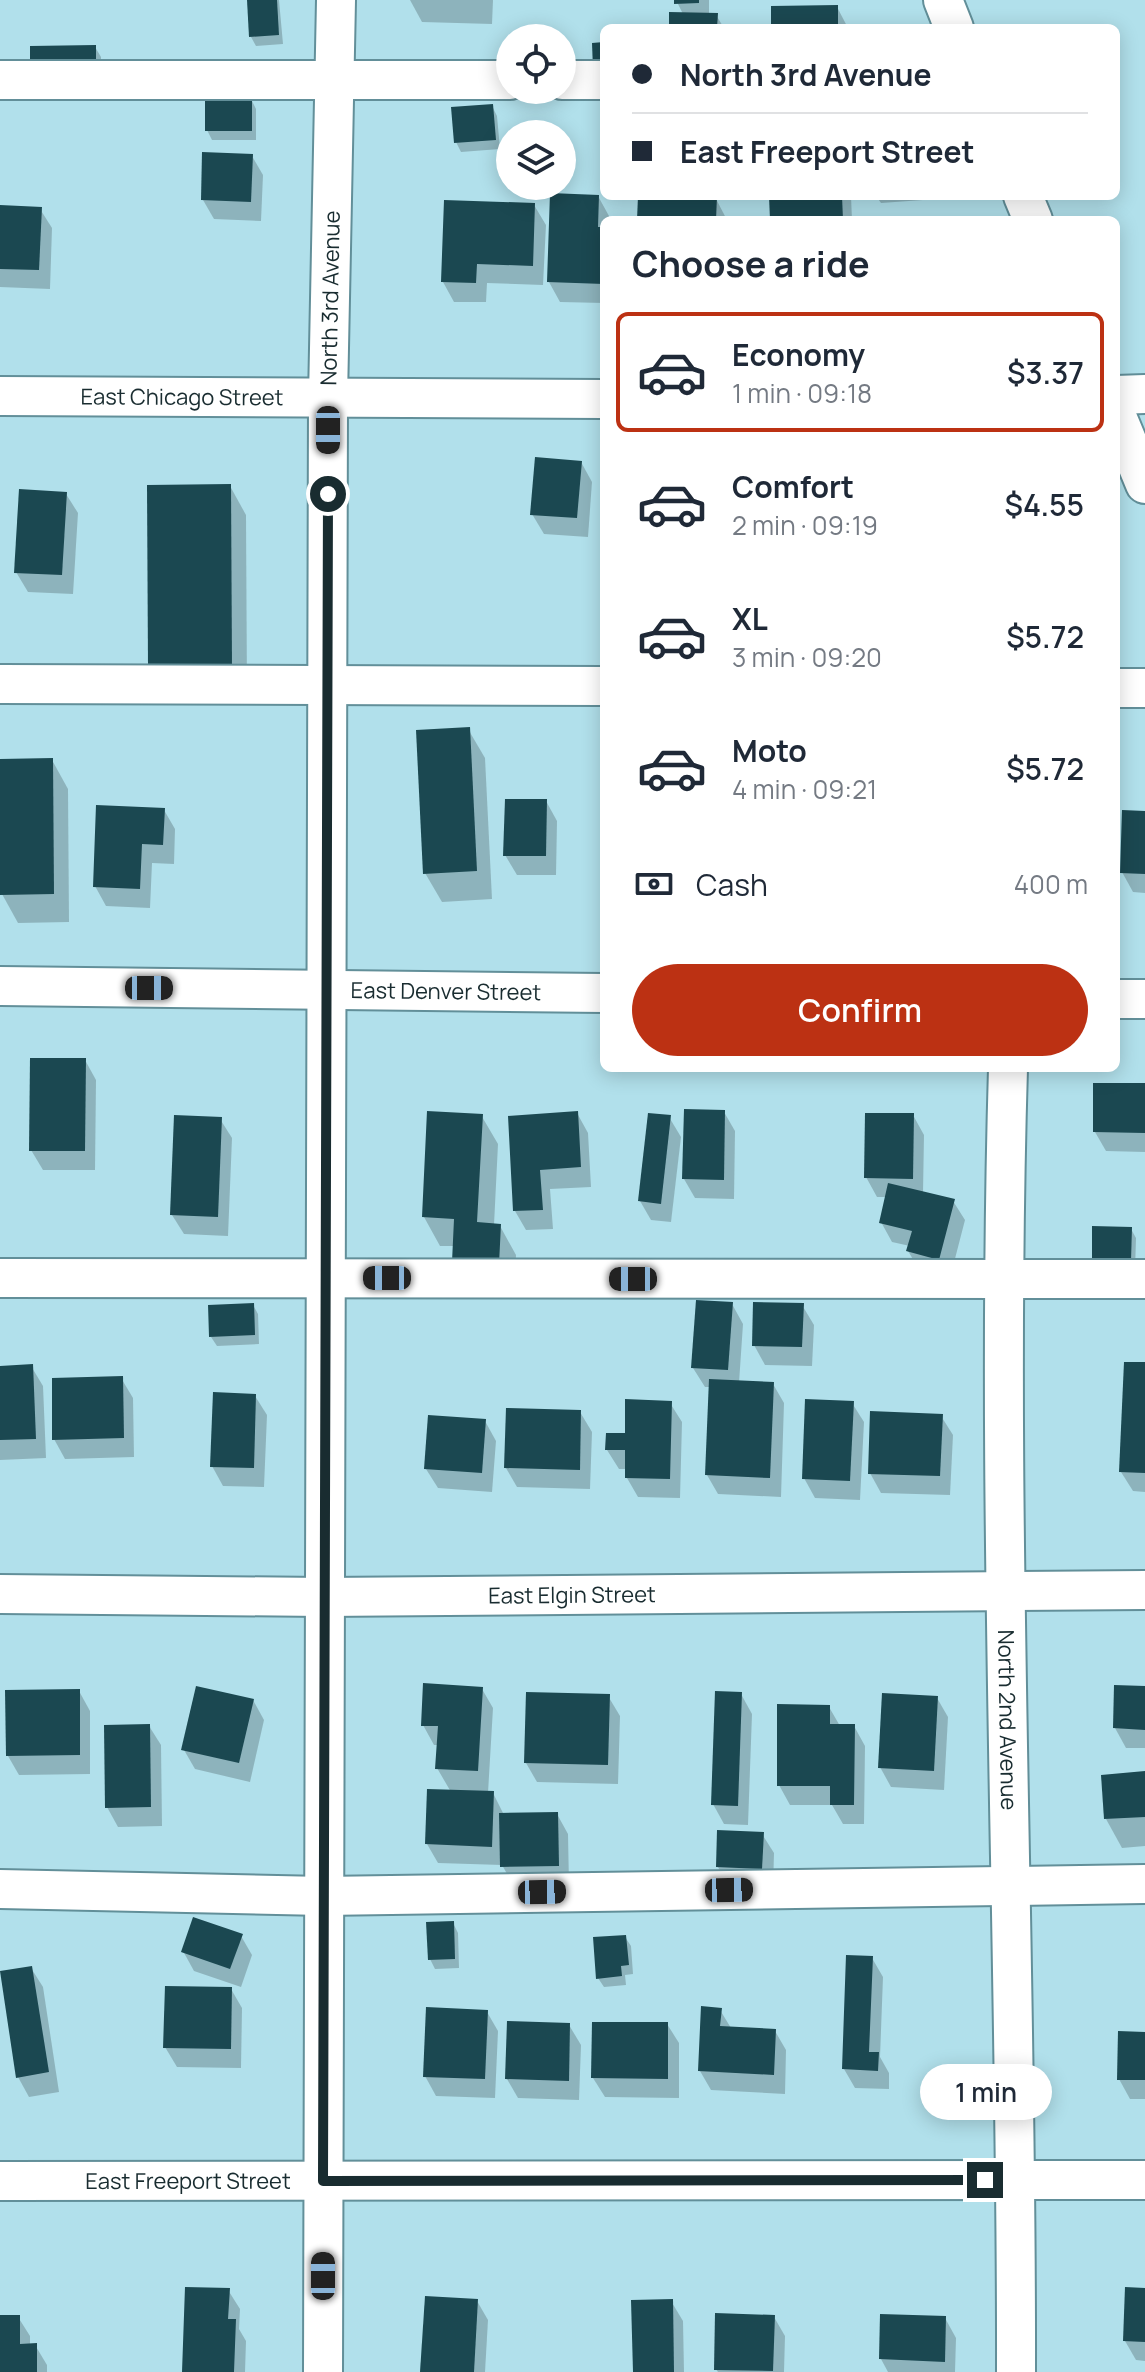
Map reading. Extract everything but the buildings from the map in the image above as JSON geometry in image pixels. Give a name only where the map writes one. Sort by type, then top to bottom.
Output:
[{"type":"street","name":"North 3rd Avenue","points":[[323,2372],[328,398],[336,0]]},
{"type":"street","points":[[943,0],[952,24]]},
{"type":"street","points":[[0,80],[496,80]]},
{"type":"street","points":[[576,80],[600,80]]},
{"type":"street","points":[[1120,395],[1145,394]]},
{"type":"street","name":"East Chicago Street","points":[[0,396],[600,399]]},
{"type":"street","points":[[1120,424],[1145,484]]},
{"type":"street","points":[[0,684],[600,686]]},
{"type":"street","points":[[1120,688],[1145,688]]},
{"type":"street","name":"East Denver Street","points":[[0,986],[600,993]]},
{"type":"street","points":[[1120,999],[1145,999]]},
{"type":"street","name":"North 2nd Avenue","points":[[1008,1072],[1001,1279],[1016,2180],[1016,2372]]},
{"type":"street","points":[[0,1278],[1145,1279]]},
{"type":"street","name":"East Elgin Street","points":[[0,1594],[323,1597],[1145,1590]]},
{"type":"street","points":[[0,1889],[323,1896],[1145,1884]]},
{"type":"street","name":"East Freeport Street","points":[[0,2181],[1145,2180]]},
{"type":"route","points":[[328,494],[323,2181],[985,2180]]}]
